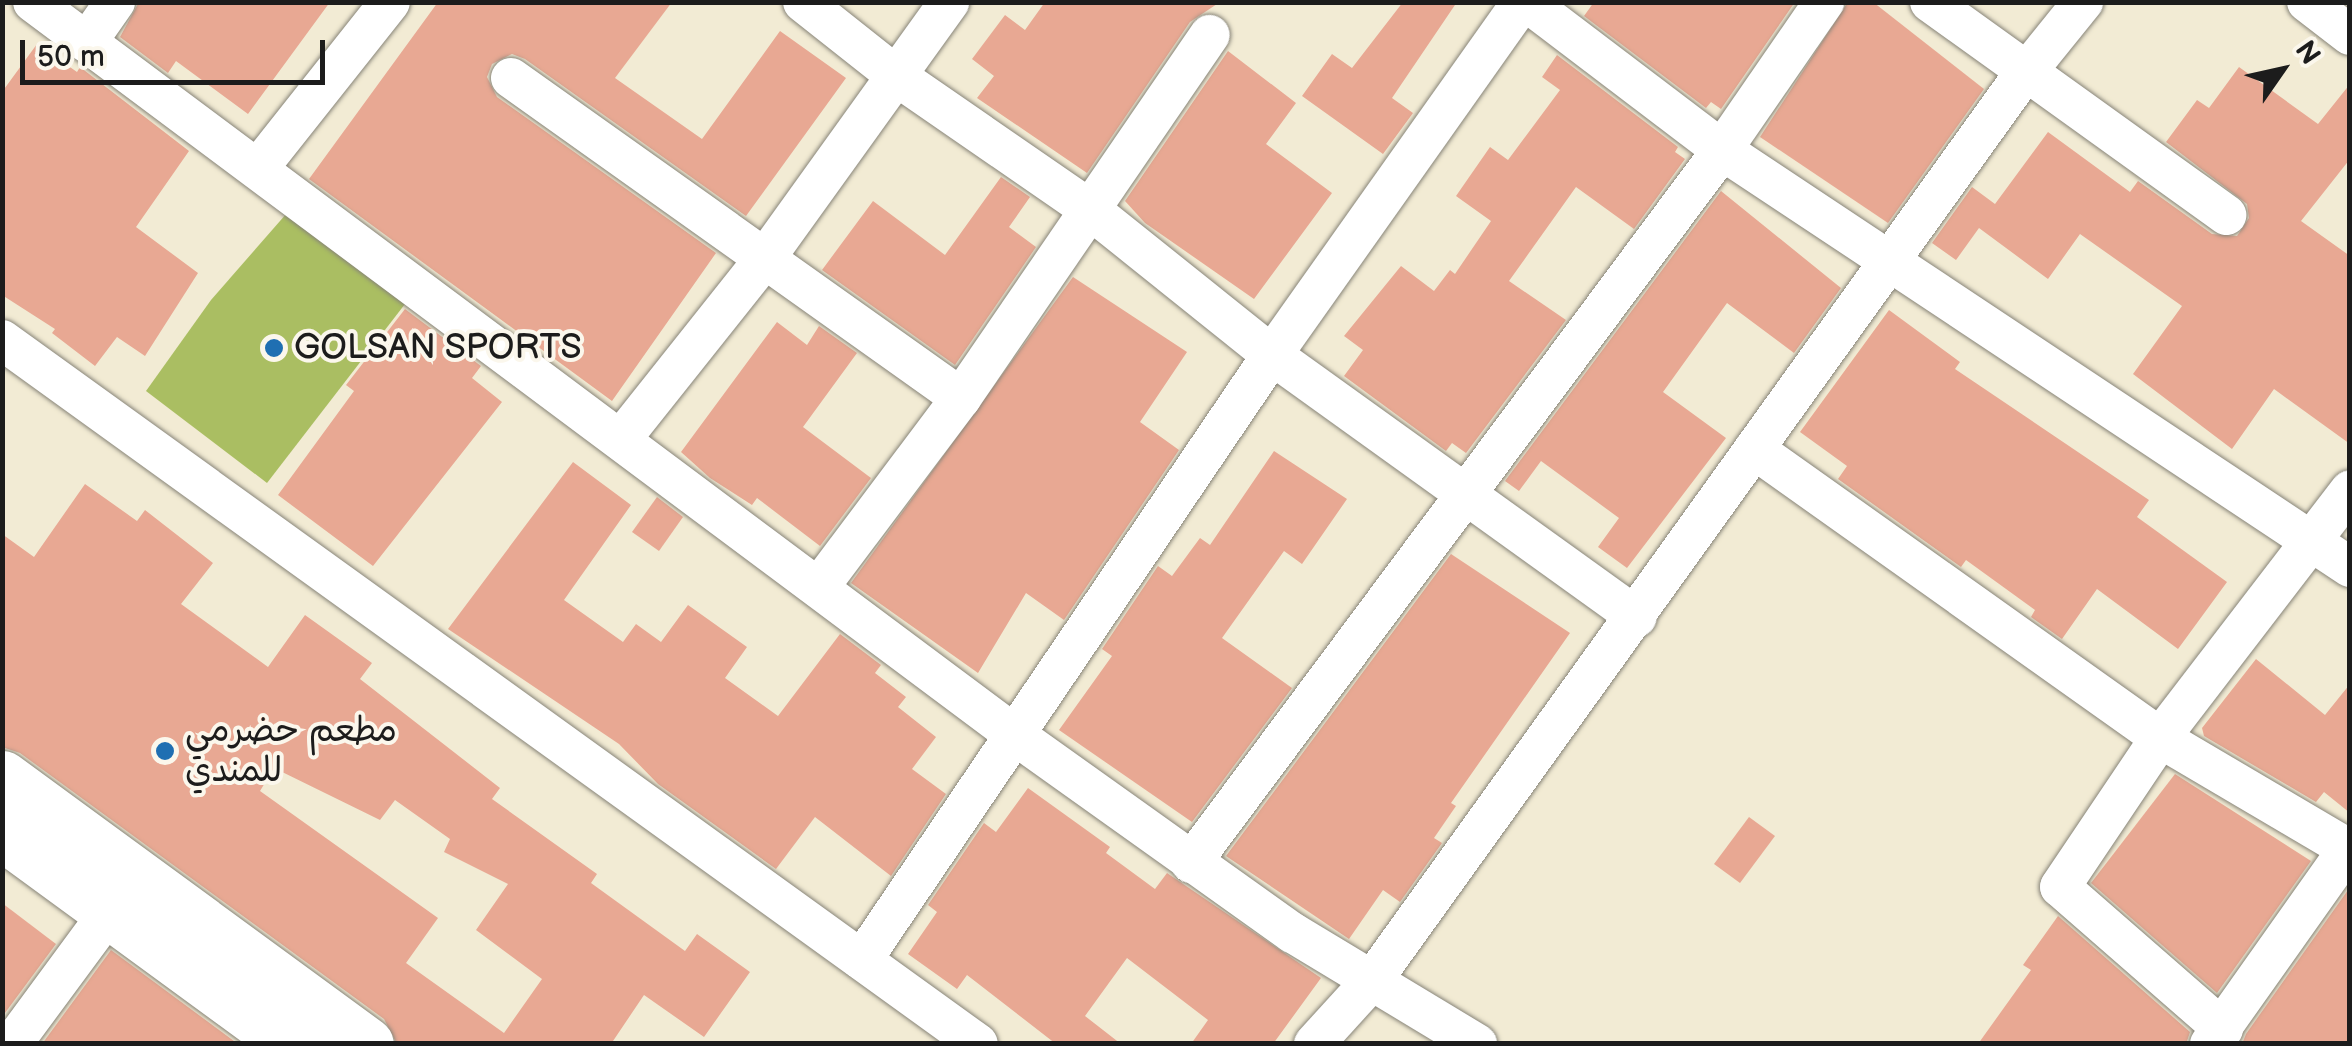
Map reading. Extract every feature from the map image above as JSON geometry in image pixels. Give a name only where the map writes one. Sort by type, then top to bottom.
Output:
[{"type":"highway","points":[[2,778],[270,1023]]},
{"type":"highway","points":[[2,832],[108,914],[270,1023],[366,1044]]},
{"type":"street","points":[[33,2],[260,166],[1015,735],[1293,933],[1374,978],[1477,1044]]},
{"type":"street","points":[[88,42],[115,2]]},
{"type":"street","points":[[260,166],[390,2]]},
{"type":"street","points":[[803,2],[894,75],[1092,211],[1272,355],[1637,617]]},
{"type":"street","points":[[622,438],[766,256],[949,2]]},
{"type":"street","points":[[862,960],[1272,355],[1524,2],[1722,150],[1892,261],[2308,546],[2350,568]]},
{"type":"street","points":[[1192,862],[1722,150],[1824,2]]},
{"type":"street","points":[[1930,2],[2226,214]]},
{"type":"street","points":[[1314,1044],[1374,978],[2028,70],[2083,2]]},
{"type":"street","points":[[2307,2],[2350,35]]},
{"type":"street","points":[[820,587],[962,398],[1210,35]]},
{"type":"street","points":[[510,78],[962,398]]},
{"type":"street","points":[[2,340],[978,1044]]},
{"type":"street","points":[[1754,449],[2160,738],[2349,848],[2216,1036],[2060,887],[2160,738],[2350,490]]},
{"type":"street","points":[[12,1044],[108,914]]},
{"type":"green space","name":"GOLSAN SPORTS","points":[[287,213],[405,304],[267,483],[146,391],[211,300]]},
{"type":"building","points":[[139,2],[330,2],[248,114],[176,61],[168,73],[120,37]]},
{"type":"building","points":[[438,2],[672,2],[615,78],[702,139],[780,31],[846,78],[746,216],[525,59],[512,54],[492,64],[487,77],[497,97],[716,253],[612,401],[309,179]]},
{"type":"building","points":[[1045,2],[1220,2],[1190,22],[1087,173],[977,98],[994,76],[972,59],[1005,15],[1025,30]]},
{"type":"building","points":[[1403,2],[1457,2],[1392,98],[1413,113],[1383,154],[1302,96],[1332,54],[1352,68]]},
{"type":"building","points":[[1594,2],[1795,2],[1721,109],[1711,102],[1706,108],[1584,16]]},
{"type":"building","points":[[1848,2],[1873,2],[1984,89],[1888,223],[1760,137]]},
{"type":"building","points":[[37,44],[77,72],[80,67],[189,151],[136,227],[198,273],[145,356],[117,337],[95,366],[52,333],[55,329],[2,295],[2,92]]},
{"type":"building","points":[[1228,51],[1296,103],[1266,144],[1332,193],[1254,299],[1145,223],[1125,201]]},
{"type":"building","points":[[1557,55],[1678,147],[1675,152],[1685,159],[1634,229],[1576,187],[1509,281],[1566,320],[1466,453],[1452,443],[1446,451],[1344,376],[1363,350],[1344,336],[1401,266],[1434,291],[1450,270],[1455,274],[1491,221],[1456,196],[1490,147],[1508,160],[1560,90],[1542,77]]},
{"type":"building","points":[[2239,67],[2318,124],[2350,84],[2350,159],[2301,221],[2350,256],[2350,444],[2274,389],[2232,449],[2133,374],[2182,306],[2080,234],[2048,279],[1979,228],[1956,260],[1932,243],[1972,187],[1995,204],[2048,132],[2130,192],[2138,181],[2212,234],[2237,236],[2249,218],[2247,204],[2166,142],[2197,100],[2209,108]]},
{"type":"building","points":[[1001,177],[1030,197],[1009,227],[1036,247],[955,365],[822,270],[873,201],[945,255]]},
{"type":"building","points":[[1721,191],[1841,288],[1794,353],[1727,303],[1663,392],[1726,438],[1627,568],[1598,547],[1619,518],[1541,461],[1519,491],[1505,481]]},
{"type":"building","points":[[1073,277],[1187,352],[1140,422],[1179,450],[1064,620],[1026,593],[978,673],[851,583]]},
{"type":"building","points":[[405,309],[481,366],[472,378],[502,402],[373,566],[278,495],[354,391],[346,385]]},
{"type":"building","points":[[1889,310],[1960,362],[1955,369],[2149,500],[2137,517],[2227,582],[2178,649],[2097,589],[2062,639],[2031,617],[2035,610],[1966,560],[1961,567],[1838,479],[1847,466],[1800,432]]},
{"type":"building","points":[[777,322],[807,345],[819,326],[857,353],[803,427],[871,478],[820,546],[757,498],[752,505],[710,478],[681,452]]},
{"type":"building","points":[[1274,451],[1347,499],[1302,564],[1284,551],[1222,638],[1292,688],[1192,822],[1059,730],[1112,656],[1102,649],[1158,566],[1172,576],[1200,538],[1210,545]]},
{"type":"building","points":[[573,462],[631,505],[564,600],[623,642],[636,624],[661,642],[688,605],[747,647],[725,678],[778,716],[840,634],[881,665],[875,673],[906,697],[898,707],[936,737],[912,769],[946,794],[891,876],[815,817],[776,869],[658,784],[619,744],[448,629]]},
{"type":"building","points":[[85,484],[137,521],[145,510],[213,563],[181,604],[268,667],[305,615],[372,663],[360,679],[500,788],[492,799],[597,874],[591,883],[685,951],[697,934],[750,972],[704,1037],[644,995],[611,1044],[397,1044],[384,1019],[20,753],[2,747],[2,534],[34,557]],"holes":[[[274,768],[380,820],[395,800],[450,839],[444,852],[508,884],[476,930],[542,979],[504,1033],[406,963],[438,918],[260,791]]]},
{"type":"building","points":[[657,497],[683,517],[659,551],[632,532]]},
{"type":"building","points":[[1451,554],[1570,633],[1451,803],[1456,806],[1434,838],[1442,843],[1400,902],[1383,890],[1349,939],[1226,856]]},
{"type":"building","points":[[2256,659],[2325,715],[2350,684],[2350,813],[2324,792],[2316,802],[2204,736],[2202,728]]},
{"type":"building","points":[[2175,774],[2311,861],[2217,993],[2091,883]]},
{"type":"building","points":[[1028,788],[1110,847],[1106,853],[1155,889],[1167,873],[1321,978],[1273,1044],[1191,1044],[1208,1020],[1127,958],[1085,1016],[1121,1044],[1056,1044],[967,975],[957,989],[908,954],[937,912],[928,905],[984,823],[996,832]]},
{"type":"building","points":[[1749,817],[1775,836],[1740,883],[1714,864]]},
{"type":"building","points":[[2348,890],[2350,1044],[2242,1044],[2246,1034]]},
{"type":"building","points":[[2,903],[56,944],[2,1017]]},
{"type":"building","points":[[2058,916],[2190,1032],[2186,1044],[1978,1044],[2031,970],[2023,965]]},
{"type":"building","points":[[111,950],[238,1044],[42,1044]]},
{"type":"place","name":"GOLSAN SPORTS","points":[[274,348]]},
{"type":"place","name":"مطعم حضرمي للمندي","points":[[165,751]]}]
